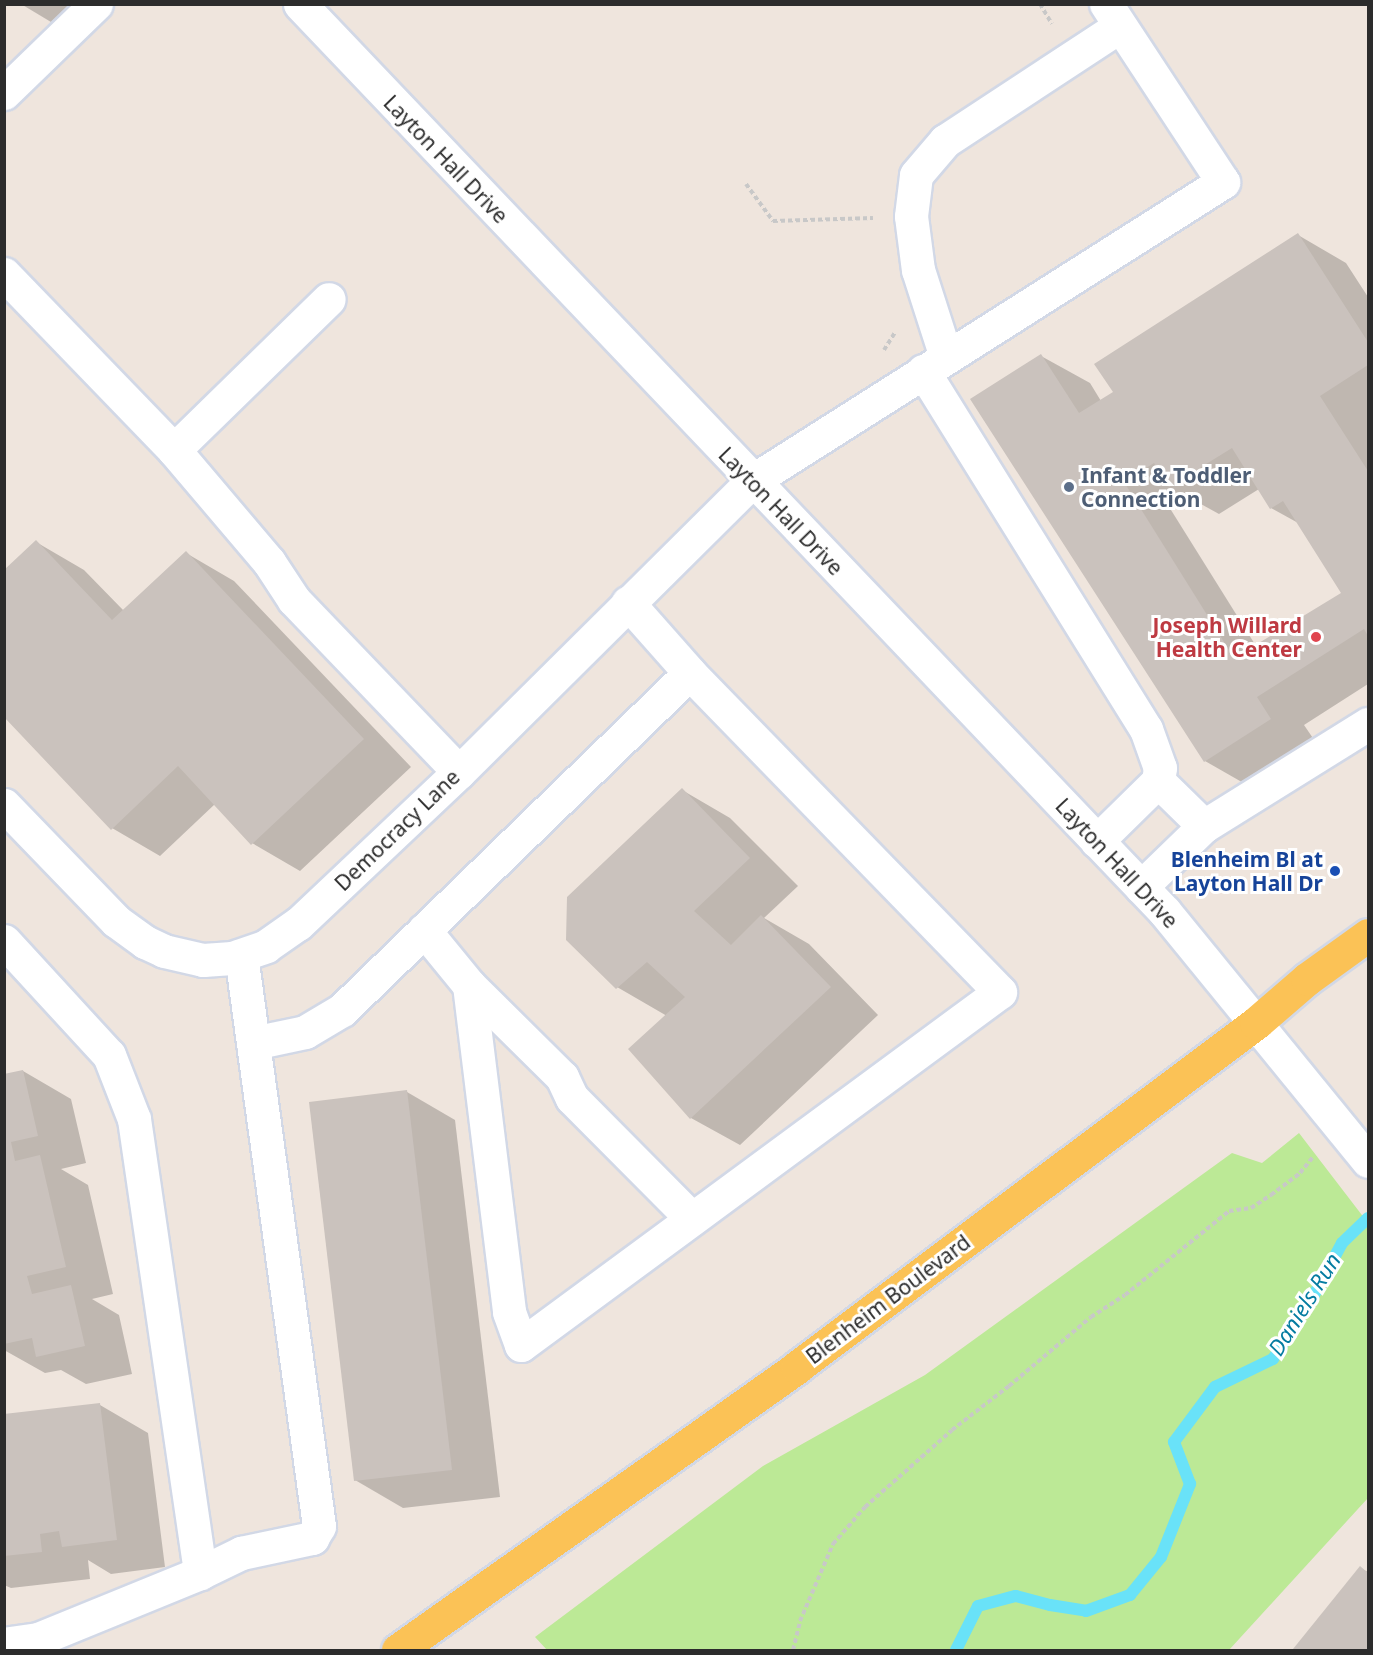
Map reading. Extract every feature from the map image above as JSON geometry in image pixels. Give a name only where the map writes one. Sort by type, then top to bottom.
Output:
[{"type":"main road","name":"Blenheim Boulevard","points":[[398,1650],[797,1367],[1256,1023],[1307,979],[1368,935]]},
{"type":"street","points":[[4,93],[96,4]]},
{"type":"street","name":"Layton Hall Drive","points":[[300,4],[752,481],[1166,912],[1368,1161]]},
{"type":"street","points":[[1097,841],[1158,781],[1160,768],[1146,729],[934,364],[911,216],[916,175],[945,141],[1113,15]]},
{"type":"street","name":"Democracy Lane","points":[[6,808],[116,921],[145,942],[164,951],[203,960],[241,955],[266,946],[298,924],[459,772],[752,481],[1223,182],[1113,15]]},
{"type":"street","points":[[4,274],[174,450],[269,562],[294,600],[459,772]]},
{"type":"street","points":[[174,450],[329,299]]},
{"type":"street","points":[[469,985],[509,1312],[521,1345],[1000,992],[690,674],[628,603]]},
{"type":"street","points":[[253,1043],[305,1032],[342,1010],[690,674]]},
{"type":"street","points":[[1141,887],[1204,826],[1368,724]]},
{"type":"street","points":[[1158,781],[1204,826]]},
{"type":"street","points":[[424,930],[469,985],[562,1077],[572,1098],[691,1218]]},
{"type":"street","points":[[4,941],[109,1055],[134,1119],[200,1573]]},
{"type":"street","points":[[4,1644],[38,1639],[200,1573],[241,1553],[312,1538],[319,1526],[241,955]]},
{"type":"path","points":[[746,184],[773,221],[874,218]]},
{"type":"path","points":[[793,1650],[800,1621],[833,1544],[865,1507],[944,1437],[1091,1317],[1125,1295],[1229,1211],[1251,1208],[1299,1173],[1340,1126]]},
{"type":"green space","points":[[1299,1133],[1368,1223],[1368,1498],[1229,1650],[547,1650],[535,1637],[763,1466],[925,1375],[1232,1153],[1262,1163]]},
{"type":"building","points":[[1298,233],[1368,342],[1368,365],[1320,396],[1368,471],[1368,636],[1364,629],[1257,697],[1271,719],[1204,762],[970,399],[1041,354],[1079,413],[1113,392],[1094,364]],"holes":[[[1232,448],[1270,509],[1283,501],[1341,593],[1234,658],[1124,482],[1154,463],[1169,487]]]},
{"type":"building","points":[[36,540],[112,620],[186,551],[364,739],[251,845],[178,766],[111,830],[4,717],[4,570]]},
{"type":"building","points":[[682,788],[750,858],[694,911],[731,945],[761,915],[831,987],[690,1119],[628,1049],[685,997],[647,962],[616,989],[566,940],[567,897]]},
{"type":"building","points":[[23,1070],[38,1136],[11,1142],[15,1161],[40,1155],[66,1267],[27,1276],[32,1294],[71,1285],[85,1346],[36,1357],[32,1338],[4,1344],[4,1074]]},
{"type":"building","points":[[407,1090],[452,1470],[354,1481],[309,1102]]},
{"type":"building","points":[[100,1403],[117,1540],[62,1547],[59,1531],[40,1534],[42,1552],[4,1556],[4,1414]]},
{"type":"building","points":[[1360,1566],[1368,1573],[1368,1650],[1293,1649]]},
{"type":"waterway","name":"Daniels Run","points":[[956,1650],[978,1606],[1016,1596],[1086,1611],[1130,1595],[1161,1557],[1190,1484],[1174,1442],[1215,1387],[1273,1359],[1314,1295],[1342,1243],[1368,1218]]},
{"type":"place","name":"Infant & Toddler Connection","points":[[1069,487]]},
{"type":"place","name":"Joseph Willard Health Center","points":[[1316,637]]},
{"type":"place","name":"Blenheim Bl at Layton Hall Dr","points":[[1335,871]]}]
